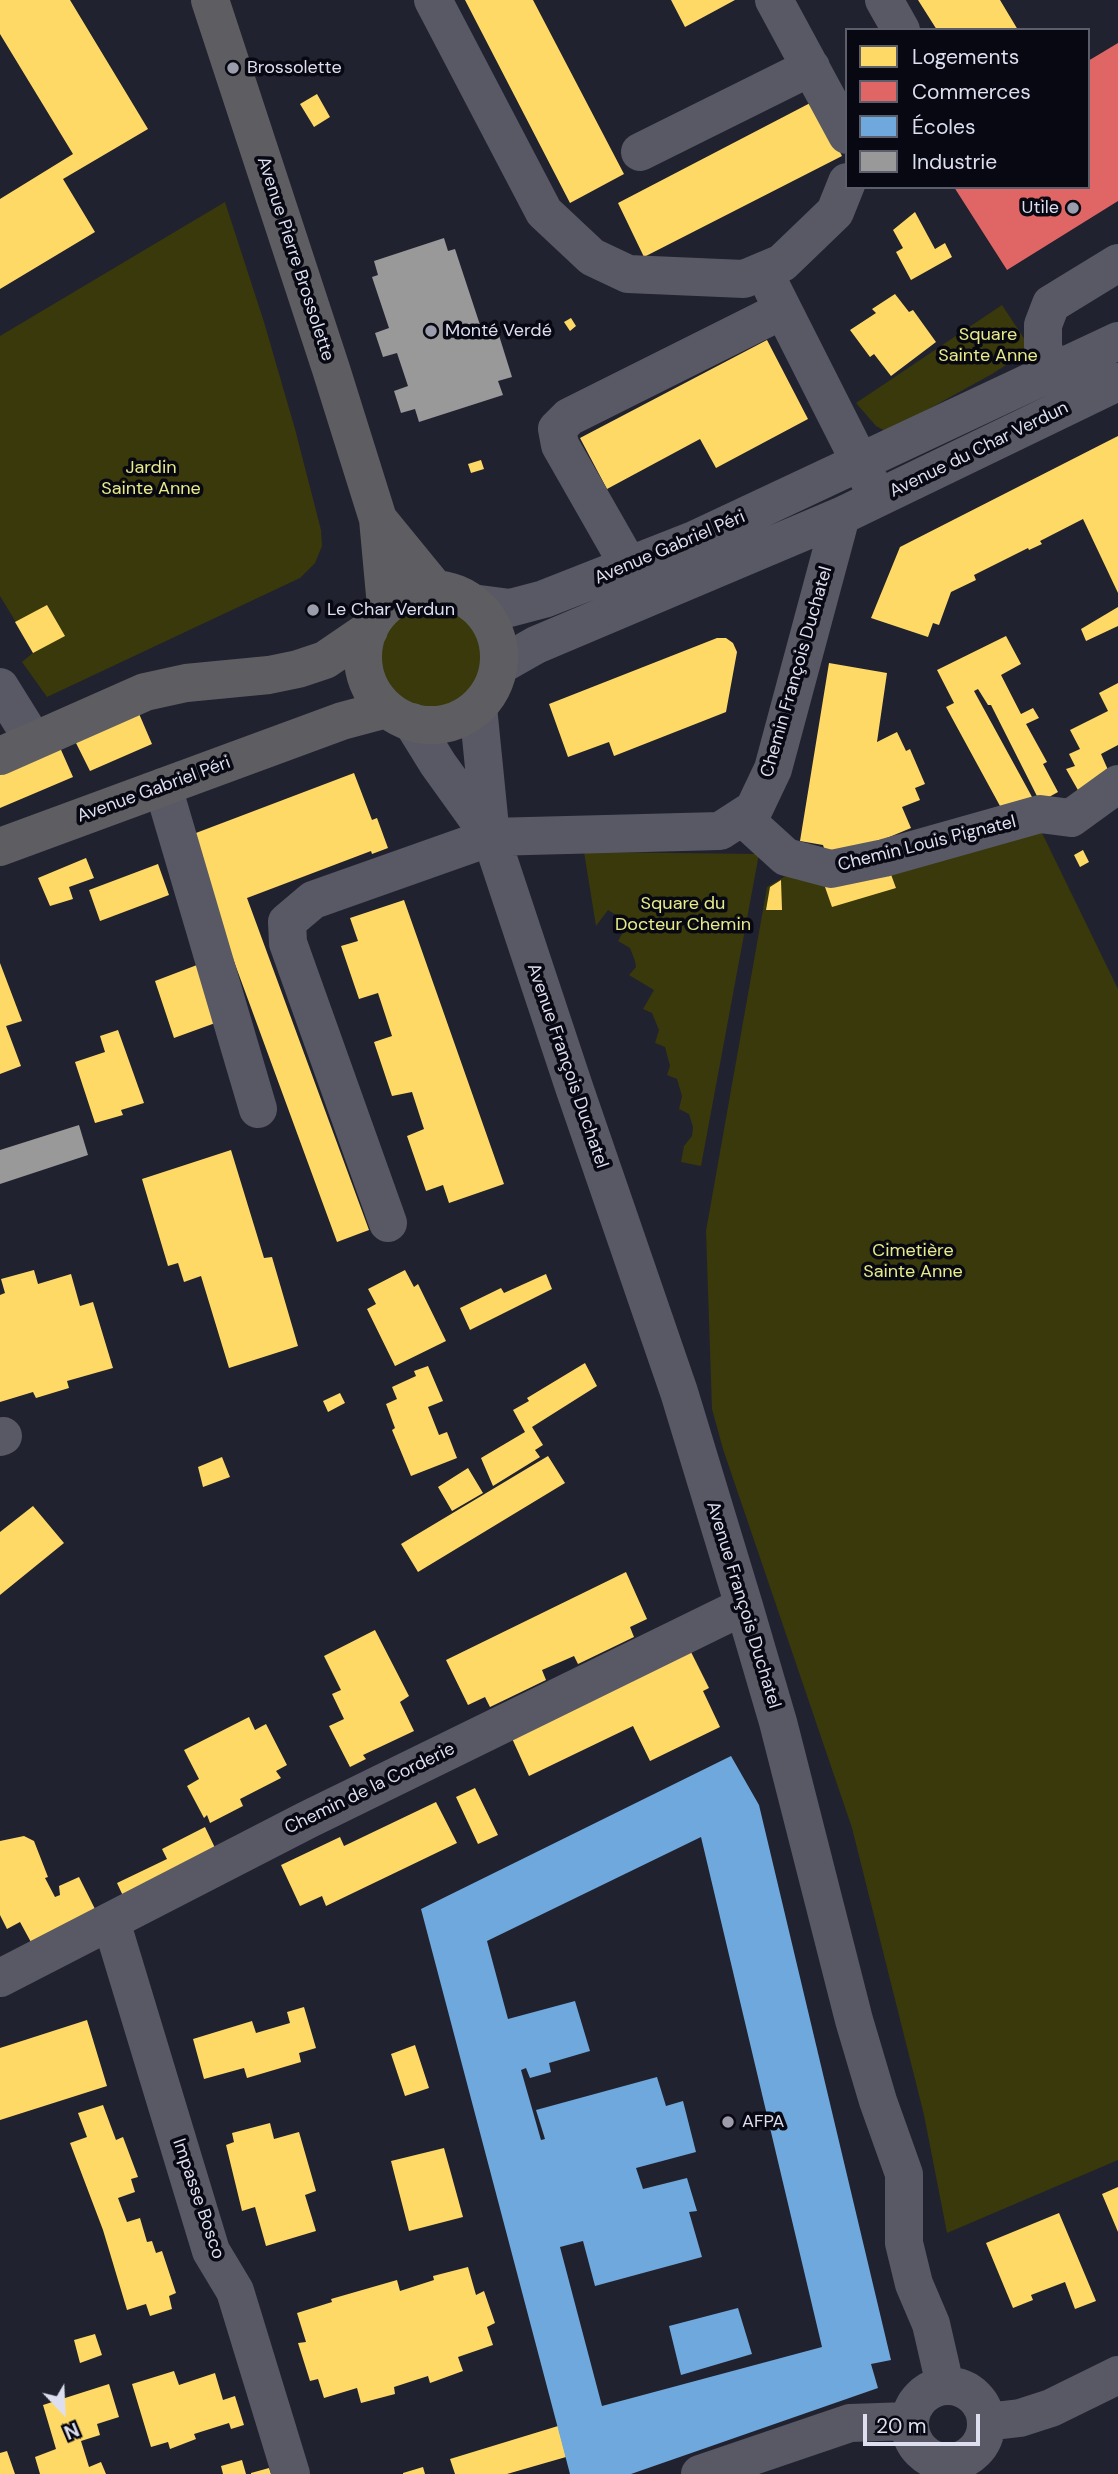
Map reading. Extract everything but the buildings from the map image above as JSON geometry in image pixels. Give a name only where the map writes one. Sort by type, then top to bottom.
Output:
[{"type":"main road","name":"Avenue Pierre Brossolette","points":[[210,0],[378,519],[378,618]]},
{"type":"main road","name":"Avenue Pierre Brossolette","points":[[378,519],[436,590]]},
{"type":"main road","points":[[16,748],[145,692],[186,683],[269,675],[325,660],[401,597],[418,591],[455,593],[485,615],[494,630],[499,648],[499,666],[492,688],[478,707],[458,720],[435,725],[400,716],[373,693],[365,673],[364,651],[378,618]]},
{"type":"main road","name":"Avenue Gabriel Péri","points":[[0,847],[342,721],[400,716]]},
{"type":"street","points":[[433,0],[544,212],[592,257],[628,274],[744,279],[782,263],[835,212],[845,187]]},
{"type":"street","points":[[774,0],[845,131]]},
{"type":"street","points":[[884,0],[900,28]]},
{"type":"street","points":[[640,152],[811,67]]},
{"type":"street","points":[[1050,374],[1043,346],[1043,325],[1051,304],[1118,263]]},
{"type":"street","points":[[763,271],[878,498]]},
{"type":"street","points":[[629,566],[560,445],[557,429],[569,416],[783,310]]},
{"type":"street","points":[[861,463],[1118,341]]},
{"type":"street","name":"Avenue du Char Verdun","points":[[841,516],[1118,382]]},
{"type":"street","name":"Avenue Gabriel Péri","points":[[472,603],[510,608],[544,599],[694,540],[861,463]]},
{"type":"street","name":"Avenue Gabriel Péri","points":[[499,666],[536,645],[841,516]]},
{"type":"street","name":"Chemin François Duchatel","points":[[388,1223],[288,943],[287,922],[313,900],[491,837],[720,831],[754,809],[773,769],[841,516]]},
{"type":"street","points":[[0,687],[16,748]]},
{"type":"street","name":"Avenue François Duchatel","points":[[478,707],[491,837],[573,1087],[679,1392],[778,1722],[854,2020],[878,2101],[904,2174],[904,2244],[914,2284],[931,2324],[944,2385]]},
{"type":"street","name":"Avenue François Duchatel","points":[[400,716],[491,837]]},
{"type":"street","name":"Chemin Louis Pignatel","points":[[742,817],[786,857],[831,869],[884,858],[1040,814],[1071,818],[1118,784]]},
{"type":"street","points":[[163,787],[258,1109]]},
{"type":"street","name":"Chemin de la Corderie","points":[[0,1978],[320,1813],[744,1606]]},
{"type":"street","name":"Impasse Bosco","points":[[111,1921],[211,2251],[235,2291],[290,2474]]},
{"type":"street","points":[[986,2422],[1020,2417],[1051,2408],[1118,2375]]},
{"type":"street","points":[[944,2385],[957,2386],[978,2399],[986,2422],[985,2434],[973,2453],[940,2468],[914,2443],[909,2421],[920,2396],[944,2385]]},
{"type":"street","points":[[701,2474],[849,2423],[909,2421]]},
{"type":"green space","name":"Jardin Sainte Anne","points":[[225,202],[295,429],[321,530],[322,546],[315,563],[300,578],[47,697],[22,662],[34,652],[0,596],[0,336]]},
{"type":"green space","name":"Square Sainte Anne","points":[[1002,305],[1031,349],[992,374],[887,432],[876,426],[856,403]]},
{"type":"green space","points":[[436,590],[455,593],[485,615],[494,630],[499,648],[499,666],[492,688],[478,707],[458,720],[435,725],[373,693],[365,673],[364,651],[401,596]]},
{"type":"green space","name":"Cimetière Sainte Anne","points":[[1041,831],[1118,989],[1118,2160],[947,2233],[924,2115],[852,1828],[723,1449],[712,1409],[706,1231],[767,887],[806,864]]},
{"type":"green space","name":"Square du Docteur Chemin","points":[[584,852],[759,854],[701,1166],[681,1162],[684,1146],[692,1136],[693,1127],[689,1114],[679,1109],[682,1096],[677,1079],[667,1075],[670,1066],[665,1047],[655,1043],[659,1030],[652,1013],[643,1009],[654,990],[629,975],[636,967],[635,961],[630,948],[618,941],[623,932],[616,915],[608,910],[596,926]]},
{"type":"place","name":"Brossolette","points":[[233,68]]},
{"type":"place","name":"Utile","points":[[1073,208]]},
{"type":"place","name":"Monté Verdé","points":[[431,331]]},
{"type":"place","name":"Le Char Verdun","points":[[313,610]]},
{"type":"place","name":"AFPA","points":[[728,2122]]}]
